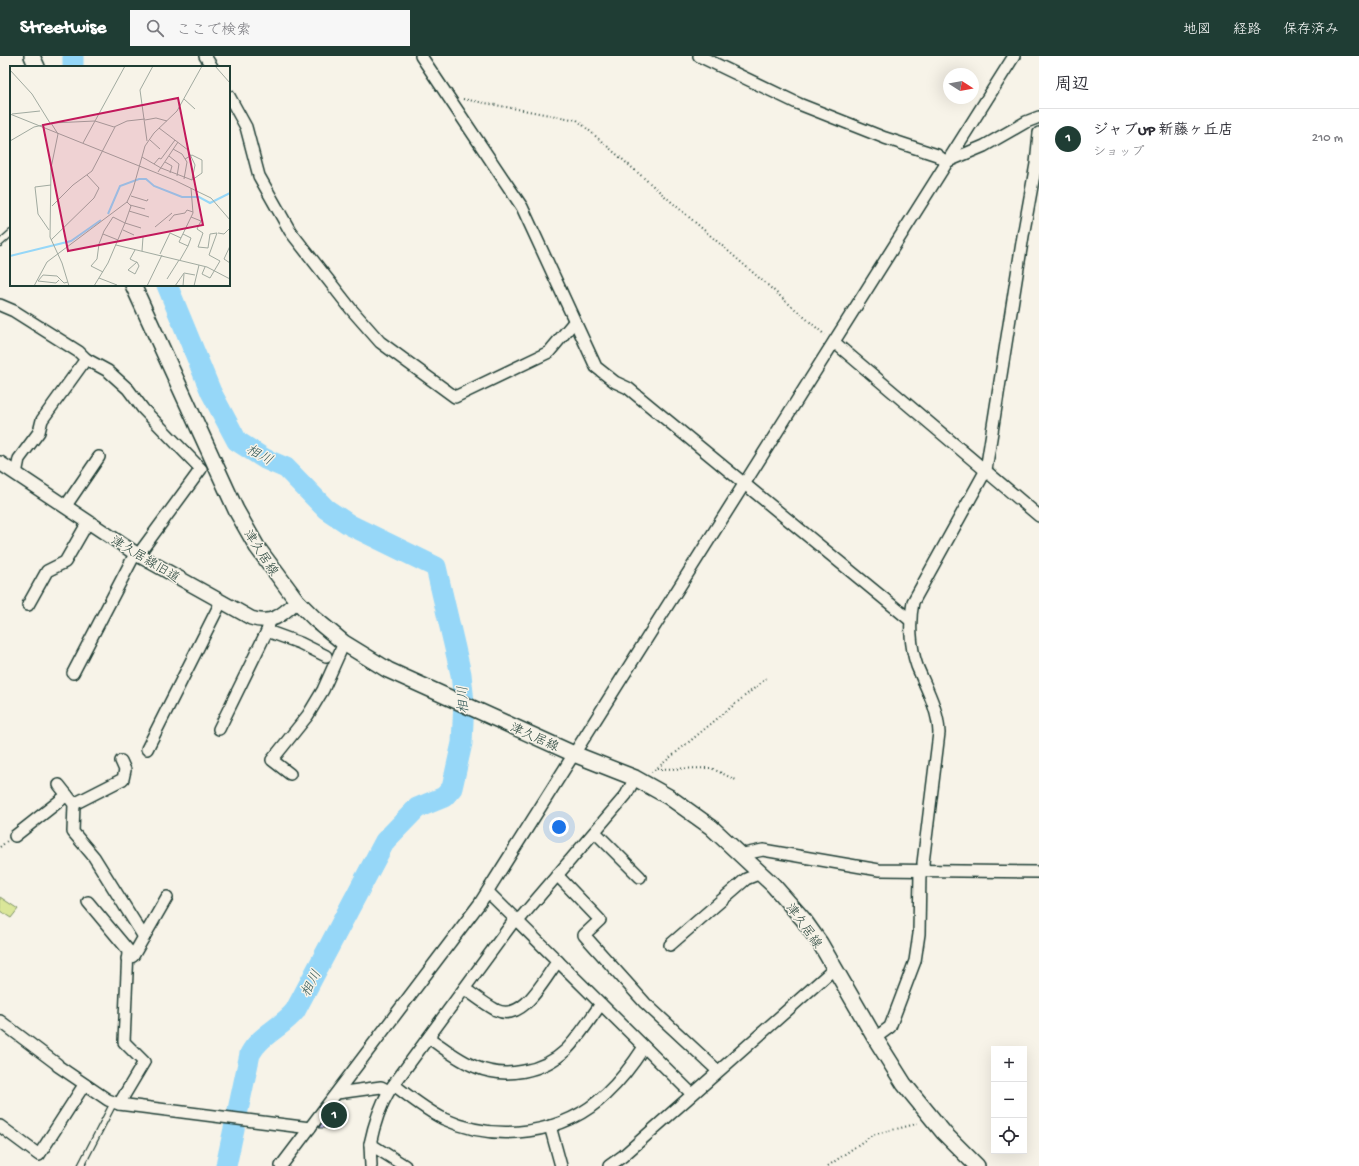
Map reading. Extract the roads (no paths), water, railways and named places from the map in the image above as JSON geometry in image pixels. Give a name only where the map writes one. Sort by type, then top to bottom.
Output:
[{"type":"main road","points":[[32,56],[37,66]]},
{"type":"main road","name":"津久居線","points":[[132,286],[208,466],[257,547],[297,601],[315,619],[344,643],[388,670],[574,754],[635,778],[693,812],[739,855],[761,873],[803,919],[835,968],[875,1038],[904,1084],[933,1120],[977,1166]]},
{"type":"street","points":[[205,56],[211,66]]},
{"type":"street","points":[[421,56],[522,207],[596,367],[603,375],[628,388],[910,620]]},
{"type":"street","points":[[699,56],[799,104],[891,140],[937,155],[946,162]]},
{"type":"street","points":[[281,1166],[488,892],[1014,56]]},
{"type":"street","points":[[230,98],[246,127],[259,176],[290,231],[350,309],[380,342],[455,397],[549,352],[574,322]]},
{"type":"street","points":[[946,162],[984,146],[1026,122],[1039,117]]},
{"type":"street","points":[[875,1038],[890,1027],[915,961],[919,934],[922,870],[939,733],[939,722],[935,707],[916,664],[910,620],[913,602],[986,470],[1023,236],[1036,164],[1039,133]]},
{"type":"street","points":[[0,305],[30,321],[108,372],[128,389],[143,409],[208,466],[137,555],[72,673]]},
{"type":"street","points":[[834,342],[1039,516]]},
{"type":"street","points":[[16,474],[19,459],[38,432],[42,420],[86,359]]},
{"type":"street","points":[[65,507],[99,457]]},
{"type":"street","name":"津久居線旧道","points":[[0,463],[137,555],[221,602],[269,626]]},
{"type":"street","points":[[28,604],[47,571],[66,562],[88,522]]},
{"type":"street","points":[[219,729],[269,626],[297,601]]},
{"type":"street","points":[[147,749],[221,602]]},
{"type":"street","points":[[269,626],[326,656]]},
{"type":"street","points":[[290,774],[272,760],[308,715],[323,690],[344,643]]},
{"type":"street","points":[[74,804],[123,779],[125,770],[120,761]]},
{"type":"street","points":[[371,1166],[370,1144],[376,1119],[391,1088],[517,920],[557,876],[626,795],[635,778]]},
{"type":"street","points":[[59,785],[74,804],[73,832],[94,857],[144,937]]},
{"type":"street","points":[[15,836],[67,795]]},
{"type":"street","points":[[595,832],[640,877]]},
{"type":"street","points":[[739,855],[762,850],[872,869],[1039,872]]},
{"type":"street","points":[[670,945],[746,879],[761,873]]},
{"type":"street","points":[[557,876],[600,920],[584,935],[645,1003],[718,1071]]},
{"type":"street","points":[[488,892],[692,1094]]},
{"type":"street","points":[[127,959],[132,956],[167,897]]},
{"type":"street","points":[[88,902],[128,950],[124,1042],[144,1062],[117,1103]]},
{"type":"street","points":[[465,989],[495,1009],[504,1012],[514,1012],[525,1006],[558,961]]},
{"type":"street","points":[[609,1166],[623,1156],[835,968]]},
{"type":"street","points":[[430,1038],[457,1057],[477,1068],[494,1072],[518,1072],[546,1063],[566,1050],[601,1004]]},
{"type":"street","points":[[0,1021],[84,1085],[108,1100],[117,1103],[310,1128]]},
{"type":"street","points":[[337,1093],[381,1087],[391,1088],[437,1115],[470,1128],[493,1132],[525,1132],[550,1126],[571,1118],[605,1095],[632,1065],[644,1047]]},
{"type":"street","points":[[0,1126],[39,1155],[84,1085]]},
{"type":"street","points":[[550,1126],[562,1166]]},
{"type":"street","points":[[370,1144],[405,1166]]},
{"type":"lane","points":[[0,243],[10,234]]},
{"type":"lane","points":[[81,1166],[117,1103]]},
{"type":"waterway","name":"相川","points":[[73,56],[73,66]]},
{"type":"waterway","name":"相川","points":[[167,286],[211,392],[237,441],[265,459],[286,468],[326,509],[350,525],[436,567],[461,674],[464,702],[462,743],[452,788],[444,797],[417,808],[385,841],[295,1011],[259,1042],[250,1054],[226,1166]]},
{"type":"place","name":"ジャブUP 新藤ヶ丘店","points":[[334,1115]]}]
